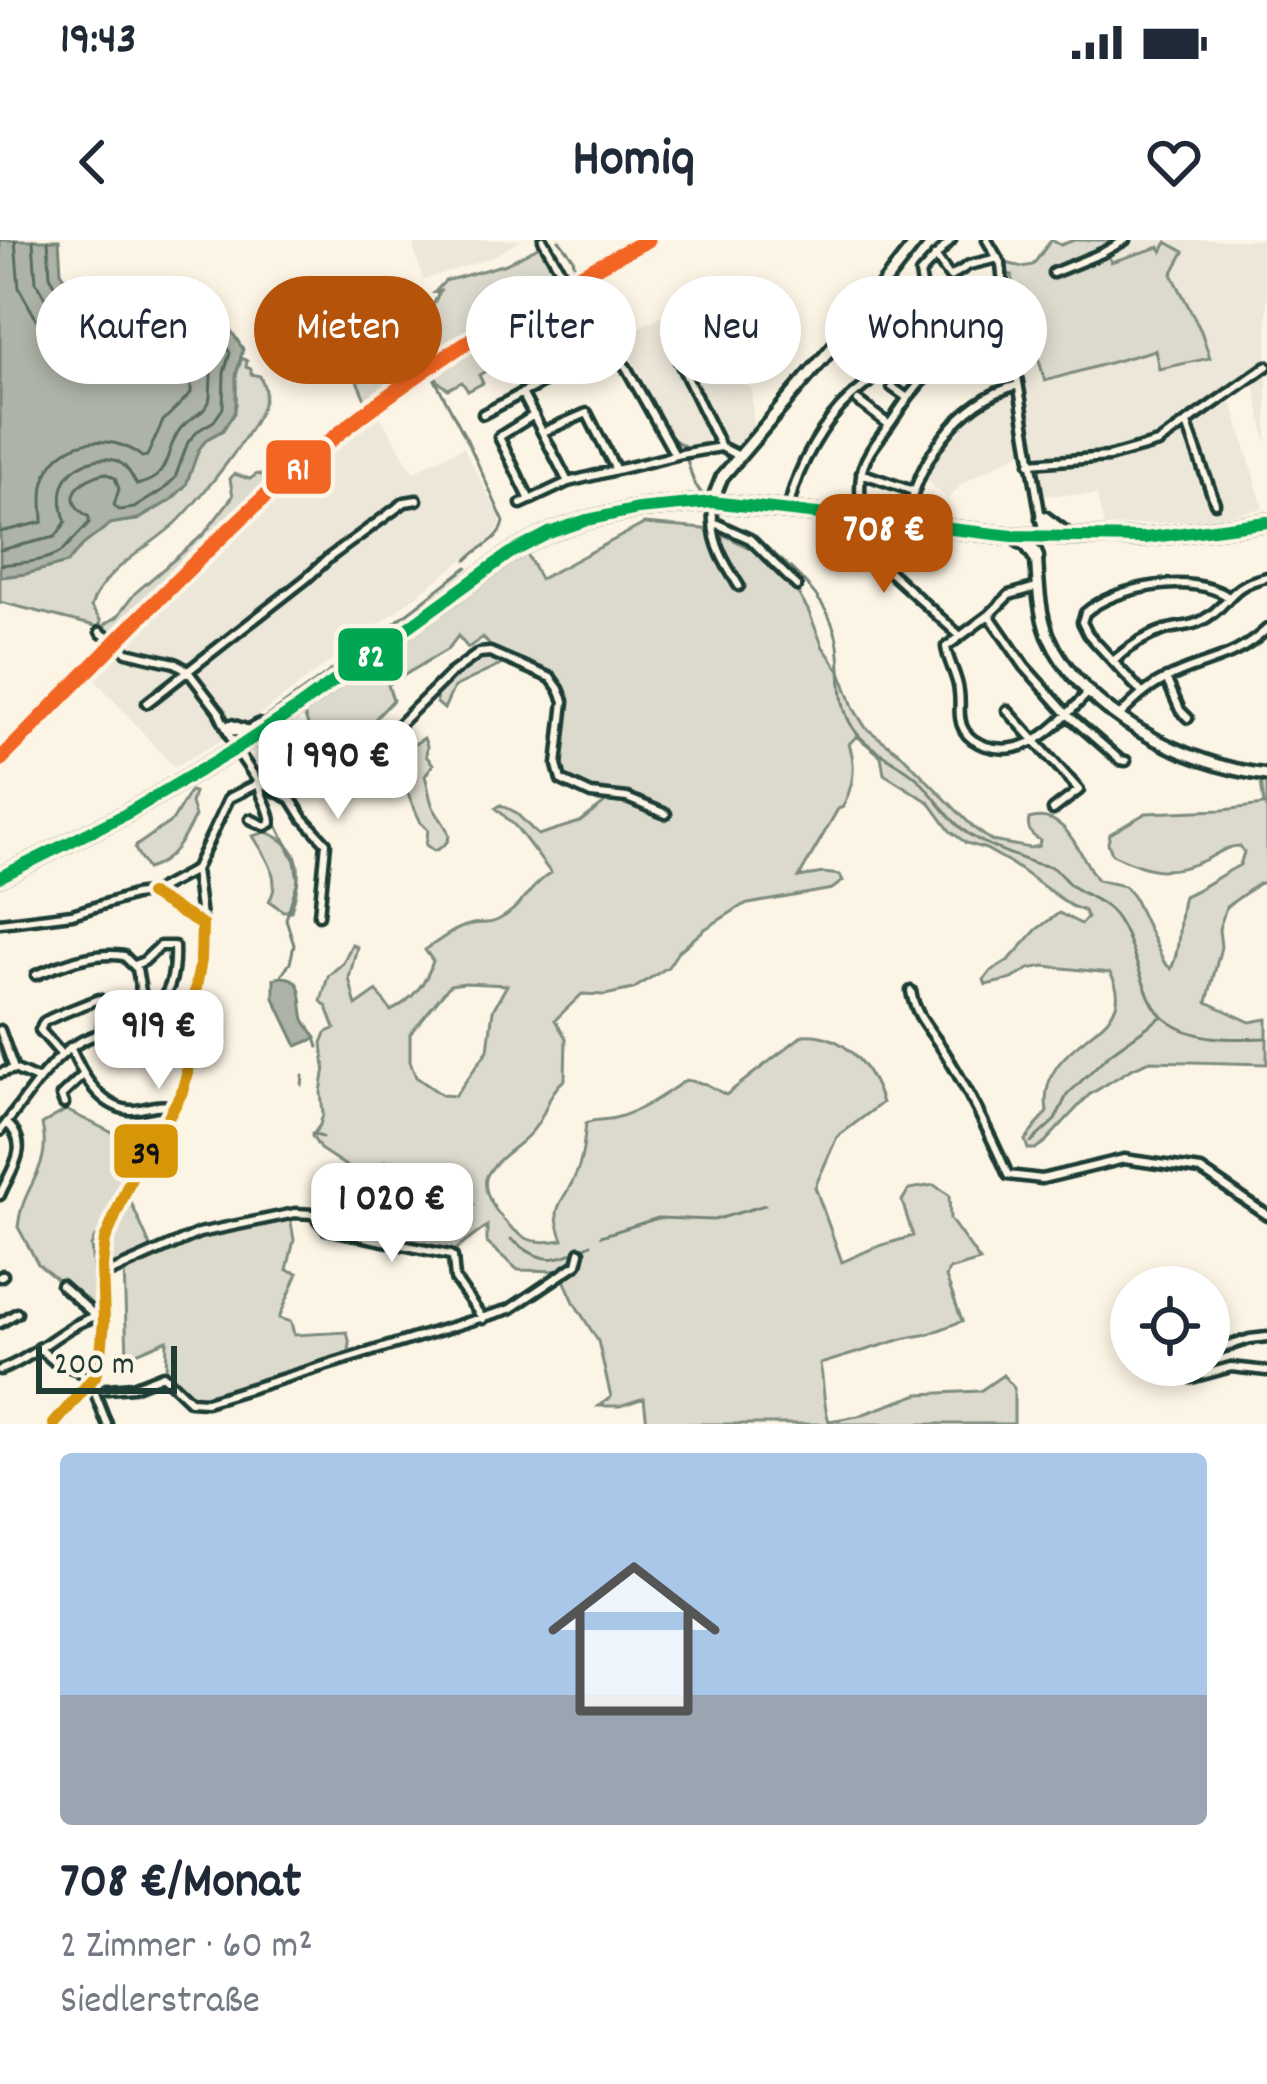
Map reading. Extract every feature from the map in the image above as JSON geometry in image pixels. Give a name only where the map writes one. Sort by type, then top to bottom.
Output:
[{"type":"main road","points":[[0,877],[126,814],[216,761],[243,756],[293,711],[509,554],[587,520],[638,509],[712,502],[1013,536],[1145,538],[1267,522]]},
{"type":"main road","points":[[1041,513],[1068,536]]},
{"type":"main road","points":[[1013,536],[1036,556]]},
{"type":"main road","points":[[216,761],[228,727],[248,733],[293,711]]},
{"type":"street","points":[[543,240],[564,276]]},
{"type":"street","points":[[739,586],[714,538],[712,502],[722,477],[917,240]]},
{"type":"street","points":[[920,276],[951,240]]},
{"type":"street","points":[[987,240],[1003,276]]},
{"type":"street","points":[[1053,273],[1125,240]]},
{"type":"street","points":[[935,256],[950,277],[998,258]]},
{"type":"street","points":[[1030,463],[1123,454],[1158,443],[1267,366]]},
{"type":"street","points":[[483,414],[537,384]]},
{"type":"street","points":[[635,384],[675,455]]},
{"type":"street","points":[[691,384],[721,447]]},
{"type":"street","points":[[790,502],[806,461],[832,418],[870,384]]},
{"type":"street","points":[[862,513],[858,487],[862,462],[918,384]]},
{"type":"street","points":[[907,519],[914,491],[935,448],[954,423],[1018,386],[1041,513],[1039,586]]},
{"type":"street","points":[[892,387],[905,398]]},
{"type":"street","points":[[522,392],[568,482]]},
{"type":"street","points":[[858,401],[888,424]]},
{"type":"street","points":[[543,432],[587,413],[616,470]]},
{"type":"street","points":[[530,498],[499,437],[534,415]]},
{"type":"street","points":[[1187,424],[1215,503]]},
{"type":"street","points":[[520,504],[568,482],[675,455],[721,447],[739,456]]},
{"type":"street","points":[[861,472],[914,491]]},
{"type":"street","points":[[147,703],[330,557],[405,502],[417,500]]},
{"type":"street","points":[[712,522],[750,539],[797,586]]},
{"type":"street","points":[[1040,536],[1036,556],[1042,614],[1057,652],[1089,692],[1119,716],[1192,757],[1267,775]]},
{"type":"street","points":[[882,565],[901,540]]},
{"type":"street","points":[[847,541],[882,565],[958,635]]},
{"type":"street","points":[[1114,660],[1140,640],[1205,620],[1227,596],[1250,581],[1267,578]]},
{"type":"street","points":[[1142,693],[1098,647],[1082,622],[1089,608],[1132,591],[1191,583],[1208,585],[1227,596]]},
{"type":"street","points":[[1039,586],[1009,595],[945,651],[957,682],[966,734],[995,748],[1035,743],[1089,692]]},
{"type":"street","points":[[988,615],[1067,714],[1126,761]]},
{"type":"street","points":[[1119,716],[1166,678],[1240,650],[1267,629]]},
{"type":"street","points":[[100,632],[127,652],[175,662],[188,670],[228,727],[270,808],[272,823],[265,826],[250,819]]},
{"type":"street","points":[[287,796],[340,778],[450,674],[479,653],[490,652],[551,678],[559,689],[564,701],[557,765],[561,780],[591,794],[627,799],[666,814]]},
{"type":"street","points":[[1166,678],[1188,718]]},
{"type":"street","points":[[1007,710],[1079,790],[1053,810]]},
{"type":"street","points":[[259,783],[287,796],[326,843],[319,915]]},
{"type":"street","points":[[54,1424],[93,1386],[101,1354],[105,1240],[146,1148],[166,1122],[187,1074],[201,960],[202,925],[194,870],[229,798],[259,783]]},
{"type":"street","points":[[0,923],[72,914],[150,894],[194,870]]},
{"type":"street","points":[[150,894],[202,925]]},
{"type":"street","points":[[135,965],[160,946],[174,946],[174,968],[164,1000],[144,1008]]},
{"type":"street","points":[[36,975],[103,955],[124,956],[135,965],[144,1008],[142,1030]]},
{"type":"street","points":[[910,991],[916,1011],[983,1117],[1008,1175],[1042,1179],[1124,1159],[1201,1170],[1267,1215]]},
{"type":"street","points":[[61,1054],[40,1030],[49,1018],[99,999],[104,1007],[101,1033]]},
{"type":"street","points":[[0,1030],[14,1069]]},
{"type":"street","points":[[0,1131],[70,1047],[101,1033],[128,1030],[189,1038]]},
{"type":"street","points":[[128,1030],[129,1050],[155,1062]]},
{"type":"street","points":[[70,1047],[82,1076],[111,1102],[129,1110],[168,1106]]},
{"type":"street","points":[[0,1073],[14,1069],[39,1080]]},
{"type":"street","points":[[64,1104],[64,1093],[82,1076]]},
{"type":"street","points":[[140,1108],[140,1120]]},
{"type":"street","points":[[0,1195],[20,1147],[16,1132],[7,1123]]},
{"type":"street","points":[[102,1276],[199,1233],[296,1213],[313,1214],[326,1229],[450,1255],[455,1279],[483,1319]]},
{"type":"street","points":[[93,1386],[133,1387],[163,1375],[190,1401],[206,1402],[510,1309],[577,1264],[580,1252]]},
{"type":"street","points":[[61,1286],[100,1319]]},
{"type":"street","points":[[0,1323],[17,1313]]},
{"type":"street","points":[[0,1370],[82,1321],[100,1319]]},
{"type":"street","points":[[1230,1345],[1267,1337]]},
{"type":"street","points":[[39,1348],[78,1370],[93,1386],[107,1424]]},
{"type":"street","points":[[1230,1367],[1264,1371]]},
{"type":"shaded area","points":[[415,240],[521,240],[490,258],[435,276],[422,276]]},
{"type":"shaded area","points":[[1051,240],[1061,245],[1074,240],[1118,240],[1106,249],[1111,262],[1159,247],[1162,252],[1167,242],[1184,252],[1172,274],[1210,358],[1159,369],[1155,350],[1047,380],[1047,276],[1012,276],[1007,274],[1006,263],[1033,265]]},
{"type":"shaded area","points":[[1103,240],[1267,240],[1267,445],[1252,375],[1166,436],[1098,456],[1018,453],[963,483],[948,499],[923,477],[949,435],[1001,396],[1022,390],[1021,384],[1047,384],[1155,350],[1210,358],[1111,263]]},
{"type":"shaded area","points":[[543,247],[559,276],[466,276],[466,336],[442,353],[442,284],[445,281],[506,264]]},
{"type":"shaded area","points":[[660,316],[660,384],[746,384],[752,390],[753,431],[738,447],[722,441],[677,450],[636,367],[636,329]]},
{"type":"shaded area","points":[[466,349],[466,384],[481,384],[468,391],[462,382],[448,389],[441,384],[442,363]]},
{"type":"shaded area","points":[[242,358],[254,375],[254,384],[263,384],[262,407],[254,423],[186,513],[105,582],[91,607],[101,621],[99,627],[0,602],[0,577],[67,563],[110,523],[138,520],[171,500],[186,485],[198,449],[223,430],[236,404],[236,375]]},
{"type":"shaded area","points":[[358,384],[396,384],[367,404]]},
{"type":"shaded area","points":[[372,402],[413,472],[463,447],[500,518],[493,537],[243,728],[174,767],[89,673],[0,762],[0,753],[245,510]]},
{"type":"shaded area","points":[[1232,402],[1263,508],[1211,519],[1104,527],[1097,495],[1041,495],[1036,472],[1042,464],[1126,459],[1164,444]]},
{"type":"shaded area","points":[[234,474],[273,478],[114,635],[105,628],[135,593],[204,534],[233,496],[230,479]]},
{"type":"shaded area","points":[[644,524],[704,529],[753,550],[799,595],[866,728],[902,755],[992,841],[1030,848],[1039,846],[1040,840],[1030,831],[1029,819],[1042,817],[1062,826],[1097,880],[1124,886],[1133,896],[1171,969],[1184,896],[1240,865],[1244,852],[1235,846],[1179,869],[1158,870],[1112,854],[1110,834],[1146,813],[1264,805],[1261,781],[1267,782],[1267,881],[1226,907],[1207,1002],[1250,1022],[1267,1019],[1267,1064],[1150,1061],[1089,1095],[1045,1142],[1028,1149],[1025,1140],[1047,1112],[1048,1086],[1057,1066],[1114,1010],[1117,993],[1110,973],[1044,966],[986,985],[991,971],[1009,960],[1037,929],[1059,913],[1081,924],[1087,918],[1084,911],[1009,862],[950,831],[929,802],[884,774],[881,756],[857,736],[849,744],[853,768],[843,807],[799,877],[823,873],[840,875],[843,881],[832,889],[743,905],[705,929],[668,967],[633,989],[582,994],[555,1020],[566,1038],[565,1079],[531,1133],[489,1172],[486,1190],[490,1200],[511,1227],[531,1240],[563,1240],[557,1212],[578,1168],[586,1123],[634,1111],[686,1080],[726,1095],[803,1035],[831,1039],[863,1065],[882,1103],[837,1137],[815,1187],[842,1262],[913,1236],[902,1201],[909,1189],[934,1185],[949,1195],[950,1219],[980,1261],[949,1270],[946,1277],[962,1321],[820,1364],[829,1421],[919,1394],[980,1391],[1003,1375],[1014,1388],[1014,1424],[647,1424],[644,1398],[620,1406],[599,1406],[611,1397],[598,1341],[560,1271],[518,1270],[487,1243],[487,1226],[454,1251],[379,1237],[388,1172],[352,1170],[320,1149],[312,1136],[323,1114],[322,1043],[335,1028],[321,1001],[328,976],[343,963],[352,944],[357,947],[349,978],[356,1006],[377,991],[391,1011],[412,996],[426,977],[433,961],[425,950],[463,927],[506,916],[551,873],[496,808],[501,805],[515,812],[538,835],[580,822],[610,799],[569,782],[561,771],[562,699],[553,684],[503,664],[454,687],[444,709],[437,703],[435,690],[490,646],[483,637],[468,648],[458,636],[448,649],[388,685],[393,700],[359,736],[343,745],[342,741],[316,748],[303,711],[526,552],[540,579]],"holes":[[[450,985],[507,985],[493,1010],[488,1050],[455,1096],[442,1095],[416,1077],[410,1061],[410,1034]]]},
{"type":"shaded area","points":[[424,738],[426,756],[433,764],[425,776],[430,798],[449,835],[434,851],[426,845],[428,830],[397,769],[412,757],[413,745]]},
{"type":"shaded area","points":[[190,791],[194,792],[195,816],[186,833],[170,855],[147,869],[136,846],[173,820]]},
{"type":"shaded area","points":[[266,832],[288,846],[298,864],[291,911],[269,901],[273,876],[253,836]]},
{"type":"shaded area","points":[[66,1110],[143,1148],[103,1240],[95,1237],[91,1246],[97,1313],[38,1264],[18,1227],[43,1153],[42,1124]]},
{"type":"shaded area","points":[[351,1174],[384,1174],[373,1237],[336,1229],[318,1214],[322,1193]]},
{"type":"shaded area","points":[[130,1200],[152,1250],[105,1268],[106,1244],[122,1204]]},
{"type":"shaded area","points":[[290,1216],[294,1240],[287,1270],[298,1273],[279,1318],[291,1322],[294,1335],[347,1332],[348,1357],[197,1399],[166,1371],[167,1340],[127,1357],[124,1268],[199,1236]]},
{"type":"water","points":[[0,240],[59,240],[64,276],[36,276],[36,384],[230,384],[230,329],[243,349],[236,375],[236,404],[223,430],[199,449],[186,485],[171,500],[138,519],[110,524],[67,563],[0,577]]},
{"type":"water","points":[[274,979],[298,985],[304,1019],[316,1038],[297,1046],[274,998]]},
{"type":"waterway","points":[[559,240],[575,269]]},
{"type":"waterway","points":[[636,374],[684,450]]},
{"type":"waterway","points":[[437,384],[504,522],[494,539],[467,560]]},
{"type":"waterway","points":[[686,457],[703,495]]},
{"type":"waterway","points":[[719,517],[773,553],[820,601],[837,639],[844,708],[860,736],[918,779],[966,833],[1051,867],[1110,910],[1126,934],[1148,994],[1162,1016],[1185,1031],[1212,1037],[1267,1038]]},
{"type":"waterway","points":[[261,721],[467,567]]},
{"type":"waterway","points":[[274,819],[295,861],[298,880],[286,919],[294,945],[280,977]]},
{"type":"waterway","points":[[1031,1142],[1055,1120],[1067,1095],[1108,1055],[1161,1017]]},
{"type":"waterway","points":[[315,1038],[318,1047]]},
{"type":"waterway","points":[[302,1085],[303,1076]]},
{"type":"waterway","points":[[312,1134],[322,1137]]},
{"type":"waterway","points":[[385,1161],[409,1168],[432,1185],[458,1192],[474,1205]]},
{"type":"waterway","points":[[601,1236],[658,1218],[714,1220],[765,1205]]},
{"type":"waterway","points":[[511,1239],[550,1258],[591,1244]]},
{"type":"transit line","name":"R1","points":[[0,760],[214,545],[329,441],[460,346],[648,240]]},
{"type":"transit line","name":"82","points":[[0,877],[126,814],[236,749],[509,554],[587,520],[638,509],[712,502],[1013,536],[1145,538],[1267,522]]},
{"type":"transit line","name":"39","points":[[54,1424],[95,1376],[104,1321],[105,1240],[137,1164],[166,1122],[187,1074],[202,925],[150,894]]}]
